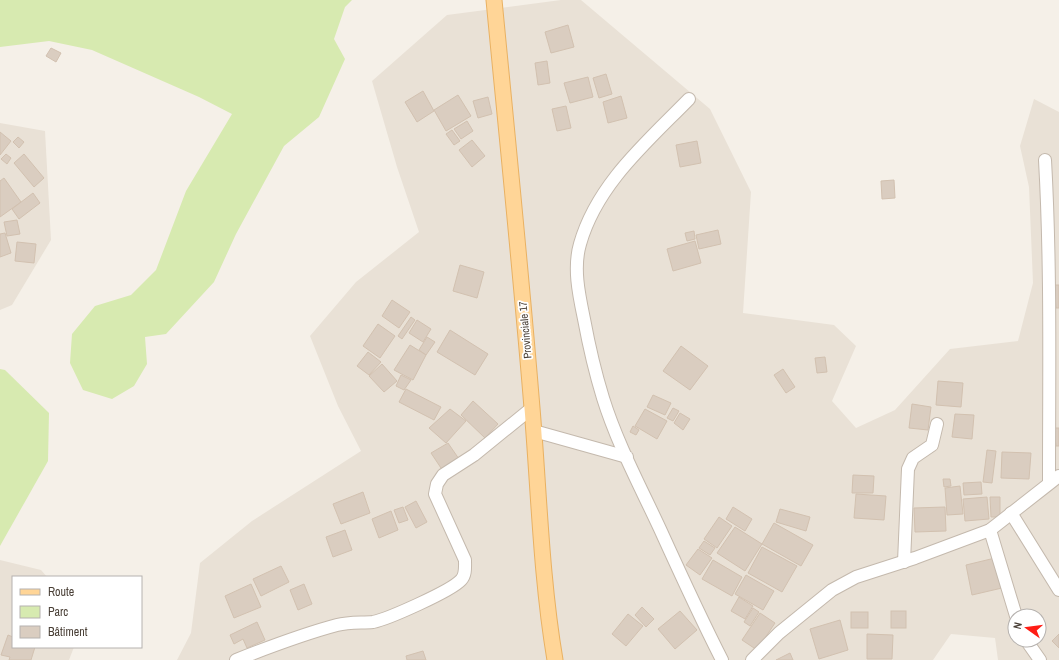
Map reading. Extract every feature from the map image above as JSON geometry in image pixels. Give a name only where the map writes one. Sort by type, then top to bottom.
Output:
[{"type":"main road","name":"Provinciale 17","points":[[494,0],[532,408],[551,640],[555,660]]},
{"type":"street","points":[[689,99],[636,153],[614,178],[600,199],[586,227],[580,245],[577,263],[577,280],[588,344],[604,399],[627,457],[722,660]]},
{"type":"street","points":[[752,660],[779,633],[832,590],[856,577],[904,562],[990,530],[1054,479],[1048,211],[1044,160]]},
{"type":"street","points":[[236,660],[264,649],[338,625],[374,622],[394,616],[452,587],[462,580],[465,570],[465,560],[436,494],[437,484],[443,475],[474,455],[532,408]]},
{"type":"street","points":[[904,562],[908,469],[913,458],[932,445],[937,424]]},
{"type":"street","points":[[534,431],[627,457]]},
{"type":"street","points":[[1011,514],[1059,590]]},
{"type":"street","points":[[990,530],[1014,608]]},
{"type":"street","points":[[1032,648],[1040,660]]},
{"type":"shaded area","points":[[561,0],[581,0],[710,109],[751,192],[743,313],[834,325],[856,346],[832,401],[856,428],[895,410],[950,349],[1018,341],[1033,283],[1029,187],[1020,146],[1034,99],[1059,112],[1059,660],[998,660],[995,638],[951,634],[933,660],[177,660],[191,633],[200,563],[252,521],[361,451],[338,406],[310,336],[356,282],[419,232],[397,167],[372,81],[447,15]]},
{"type":"shaded area","points":[[0,123],[45,131],[51,240],[12,305],[0,310]]},
{"type":"shaded area","points":[[0,560],[41,570],[46,576],[12,576],[12,648],[74,648],[69,660],[0,660]]},
{"type":"green space","points":[[0,0],[352,0],[345,7],[334,39],[345,59],[319,117],[284,146],[236,234],[214,282],[166,334],[145,337],[147,364],[134,386],[112,399],[83,390],[70,363],[72,334],[95,306],[131,295],[156,270],[186,191],[232,114],[199,97],[92,50],[49,41],[0,47]]},
{"type":"green space","points":[[0,369],[5,370],[49,413],[48,461],[0,546]]},
{"type":"building","points":[[568,25],[574,47],[551,53],[545,32]]},
{"type":"building","points":[[51,48],[61,53],[56,62],[46,56]]},
{"type":"building","points":[[547,61],[550,83],[538,85],[535,63]]},
{"type":"building","points":[[606,74],[612,94],[599,98],[593,78]]},
{"type":"building","points":[[588,77],[593,97],[570,103],[564,83]]},
{"type":"building","points":[[423,91],[434,111],[417,122],[405,102]]},
{"type":"building","points":[[458,95],[471,116],[446,131],[434,110]]},
{"type":"building","points":[[621,96],[627,118],[608,123],[603,102]]},
{"type":"building","points":[[488,97],[492,114],[478,118],[473,101]]},
{"type":"building","points":[[566,106],[571,128],[557,131],[552,109]]},
{"type":"building","points":[[467,121],[473,131],[461,139],[454,129]]},
{"type":"building","points":[[452,130],[460,141],[454,145],[446,134]]},
{"type":"building","points":[[0,132],[11,141],[0,155]]},
{"type":"building","points":[[18,137],[24,142],[19,148],[13,142]]},
{"type":"building","points":[[472,140],[485,156],[472,167],[459,150]]},
{"type":"building","points":[[697,141],[701,163],[680,167],[676,145]]},
{"type":"building","points":[[6,154],[11,158],[7,164],[1,159]]},
{"type":"building","points":[[24,154],[44,178],[34,187],[14,163]]},
{"type":"building","points":[[4,178],[21,202],[0,217],[0,181]]},
{"type":"building","points":[[894,180],[895,198],[882,199],[881,181]]},
{"type":"building","points":[[33,193],[40,203],[19,219],[12,209]]},
{"type":"building","points":[[17,220],[20,234],[7,236],[4,222]]},
{"type":"building","points":[[718,230],[721,244],[699,249],[696,235]]},
{"type":"building","points":[[694,231],[695,239],[687,241],[685,233]]},
{"type":"building","points":[[5,233],[11,253],[0,257],[0,234]]},
{"type":"building","points":[[695,241],[701,263],[673,271],[667,249]]},
{"type":"building","points":[[17,242],[36,244],[34,263],[15,261]]},
{"type":"building","points":[[460,265],[484,272],[477,298],[453,291]]},
{"type":"building","points":[[1054,285],[1059,285],[1059,308],[1056,308]]},
{"type":"building","points":[[392,300],[410,312],[399,328],[382,316]]},
{"type":"building","points":[[411,317],[415,320],[402,339],[398,336]]},
{"type":"building","points":[[417,320],[431,329],[423,342],[409,333]]},
{"type":"building","points":[[378,324],[395,336],[380,358],[363,346]]},
{"type":"building","points":[[450,330],[488,354],[475,375],[437,352]]},
{"type":"building","points":[[427,337],[435,342],[426,355],[419,350]]},
{"type":"building","points":[[410,345],[426,355],[413,380],[394,370]]},
{"type":"building","points":[[681,346],[708,366],[690,390],[663,371]]},
{"type":"building","points":[[368,352],[381,362],[369,375],[357,366]]},
{"type":"building","points":[[825,357],[827,372],[817,373],[815,358]]},
{"type":"building","points":[[382,364],[397,381],[384,392],[369,376]]},
{"type":"building","points":[[783,369],[795,387],[786,393],[774,375]]},
{"type":"building","points":[[401,375],[411,380],[404,390],[396,386]]},
{"type":"building","points":[[938,381],[963,383],[961,407],[936,405]]},
{"type":"building","points":[[406,389],[441,407],[434,420],[399,402]]},
{"type":"building","points":[[653,395],[671,403],[665,415],[647,407]]},
{"type":"building","points":[[473,401],[498,424],[485,438],[461,415]]},
{"type":"building","points":[[912,404],[931,407],[928,430],[909,428]]},
{"type":"building","points":[[673,408],[679,411],[673,421],[667,418]]},
{"type":"building","points":[[450,409],[466,421],[446,443],[429,428]]},
{"type":"building","points":[[645,409],[667,421],[657,439],[635,426]]},
{"type":"building","points":[[680,413],[690,419],[683,430],[674,423]]},
{"type":"building","points":[[955,414],[974,415],[972,439],[952,437]]},
{"type":"building","points":[[633,426],[639,430],[636,435],[630,432]]},
{"type":"building","points":[[1054,428],[1059,428],[1059,446],[1056,446]]},
{"type":"building","points":[[448,443],[459,459],[443,471],[431,453]]},
{"type":"building","points":[[987,450],[996,451],[992,483],[983,482]]},
{"type":"building","points":[[1002,452],[1031,453],[1029,479],[1001,478]]},
{"type":"building","points":[[853,475],[874,476],[873,493],[852,493]]},
{"type":"building","points":[[943,479],[950,479],[951,486],[944,487]]},
{"type":"building","points":[[981,482],[982,494],[964,495],[963,483]]},
{"type":"building","points":[[960,486],[963,514],[947,515],[945,488]]},
{"type":"building","points":[[363,492],[370,513],[341,524],[333,504]]},
{"type":"building","points":[[856,494],[886,496],[884,520],[854,518]]},
{"type":"building","points":[[987,497],[989,519],[965,521],[963,499]]},
{"type":"building","points":[[990,497],[1000,497],[1000,517],[991,517]]},
{"type":"building","points":[[416,501],[427,522],[416,528],[405,507]]},
{"type":"building","points":[[403,507],[408,520],[399,523],[394,510]]},
{"type":"building","points":[[733,507],[752,519],[745,531],[726,519]]},
{"type":"building","points":[[945,507],[946,531],[915,532],[914,508]]},
{"type":"building","points":[[780,509],[810,517],[806,531],[776,522]]},
{"type":"building","points":[[391,511],[398,530],[379,538],[372,519]]},
{"type":"building","points":[[719,517],[732,526],[717,548],[704,539]]},
{"type":"building","points":[[774,523],[813,545],[801,566],[762,544]]},
{"type":"building","points":[[735,527],[762,544],[745,571],[717,553]]},
{"type":"building","points":[[345,530],[352,550],[333,557],[326,537]]},
{"type":"building","points":[[704,541],[715,548],[710,555],[699,548]]},
{"type":"building","points":[[762,547],[797,566],[782,592],[748,573]]},
{"type":"building","points":[[698,549],[712,558],[700,575],[686,565]]},
{"type":"building","points":[[995,558],[1002,588],[972,595],[966,565]]},
{"type":"building","points":[[713,560],[742,577],[732,596],[702,579]]},
{"type":"building","points":[[281,566],[289,582],[261,596],[253,579]]},
{"type":"building","points":[[746,575],[774,591],[763,610],[735,594]]},
{"type":"building","points":[[251,584],[261,607],[234,618],[225,596]]},
{"type":"building","points":[[304,584],[312,604],[298,610],[290,590]]},
{"type":"building","points":[[739,597],[753,606],[745,619],[731,611]]},
{"type":"building","points":[[642,607],[654,619],[646,627],[635,615]]},
{"type":"building","points":[[753,608],[759,612],[750,626],[744,622]]},
{"type":"building","points":[[680,611],[697,630],[675,649],[658,629]]},
{"type":"building","points":[[891,611],[906,611],[906,628],[891,628]]},
{"type":"building","points":[[851,612],[868,612],[868,628],[851,628]]},
{"type":"building","points":[[760,613],[775,623],[757,650],[742,640]]},
{"type":"building","points":[[628,614],[643,626],[626,646],[612,634]]},
{"type":"building","points":[[840,620],[848,650],[819,659],[810,629]]},
{"type":"building","points":[[257,622],[265,640],[247,648],[243,639],[234,644],[230,635]]},
{"type":"building","points":[[867,634],[893,635],[892,659],[867,659]]},
{"type":"building","points":[[1059,634],[1059,648],[1052,641]]},
{"type":"building","points":[[8,635],[12,637],[12,648],[35,648],[31,660],[9,660],[10,657],[1,655]]},
{"type":"building","points":[[423,651],[426,660],[407,660],[406,656]]},
{"type":"building","points":[[790,653],[793,660],[776,660]]}]
